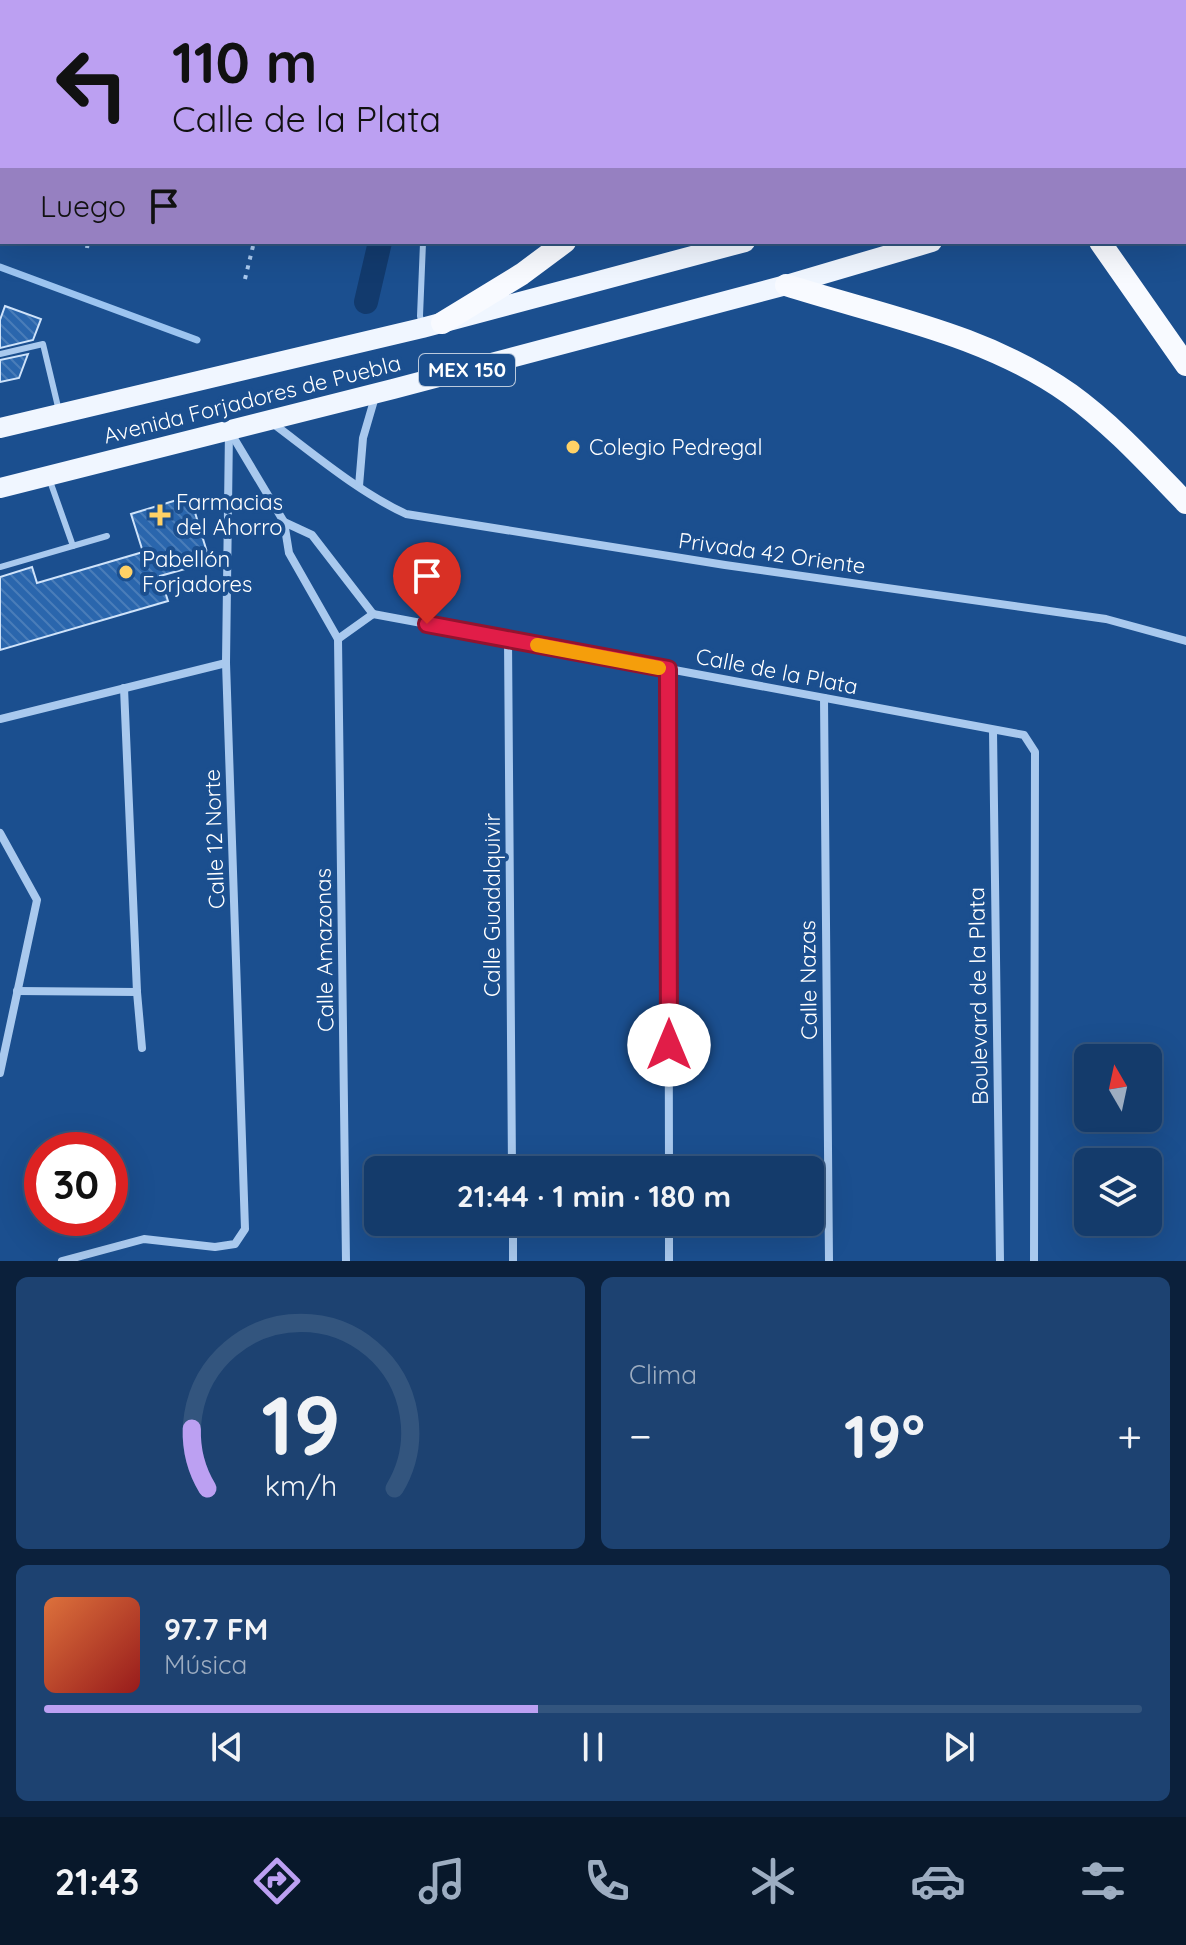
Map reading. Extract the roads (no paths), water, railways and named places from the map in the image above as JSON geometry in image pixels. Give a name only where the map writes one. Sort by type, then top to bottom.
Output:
[{"type":"highway","points":[[432,326],[522,274],[562,244]]},
{"type":"highway","points":[[1101,244],[1186,365]]},
{"type":"highway","points":[[786,285],[964,339],[1036,373],[1099,416],[1186,503]]},
{"type":"main road","name":"Avenida Forjadores de Puebla","points":[[0,428],[432,326],[738,244]]},
{"type":"main road","name":"Avenida Forjadores de Puebla","points":[[0,488],[376,394],[786,285],[925,244]]},
{"type":"street","points":[[359,486],[363,438],[376,394]]},
{"type":"street","name":"Privada 42 Oriente","points":[[268,420],[385,504],[406,514],[725,565],[1106,619],[1186,641]]},
{"type":"street","points":[[229,430],[284,522],[289,553],[338,639],[373,614],[312,535],[284,522]]},
{"type":"street","name":"Calle 12 Norte","points":[[62,1261],[144,1239],[215,1247],[235,1244],[245,1229],[226,663],[229,430]]},
{"type":"street","name":"Calle de la Plata","points":[[373,614],[1024,735],[1035,752],[1034,1261]]},
{"type":"street","name":"Calle Amazonas","points":[[338,639],[346,1261]]},
{"type":"street","name":"Calle Guadalquivir","points":[[508,639],[512,1156]]},
{"type":"street","points":[[0,719],[226,663]]},
{"type":"street","points":[[668,669],[669,1156]]},
{"type":"street","points":[[124,688],[142,1048]]},
{"type":"street","name":"Calle Nazas","points":[[824,698],[829,1261]]},
{"type":"street","name":"Boulevard de la Plata","points":[[993,730],[1000,1261]]},
{"type":"street","points":[[0,833],[37,900],[0,1073]]},
{"type":"street","points":[[17,991],[137,992]]},
{"type":"street","points":[[513,1236],[513,1261]]},
{"type":"street","points":[[669,1236],[669,1261]]},
{"type":"lane","points":[[423,244],[420,316],[432,326]]},
{"type":"lane","points":[[0,354],[43,344],[60,414]]},
{"type":"lane","points":[[48,475],[73,546]]},
{"type":"lane","points":[[0,567],[107,536]]},
{"type":"waterway","points":[[366,302],[380,244]]},
{"type":"waterway","points":[[0,267],[197,340]]},
{"type":"place","name":"Colegio Pedregal","points":[[573,447]]},
{"type":"place","name":"Farmacias del Ahorro","points":[[160,515]]},
{"type":"place","name":"Pabellón Forjadores","points":[[126,572]]}]
